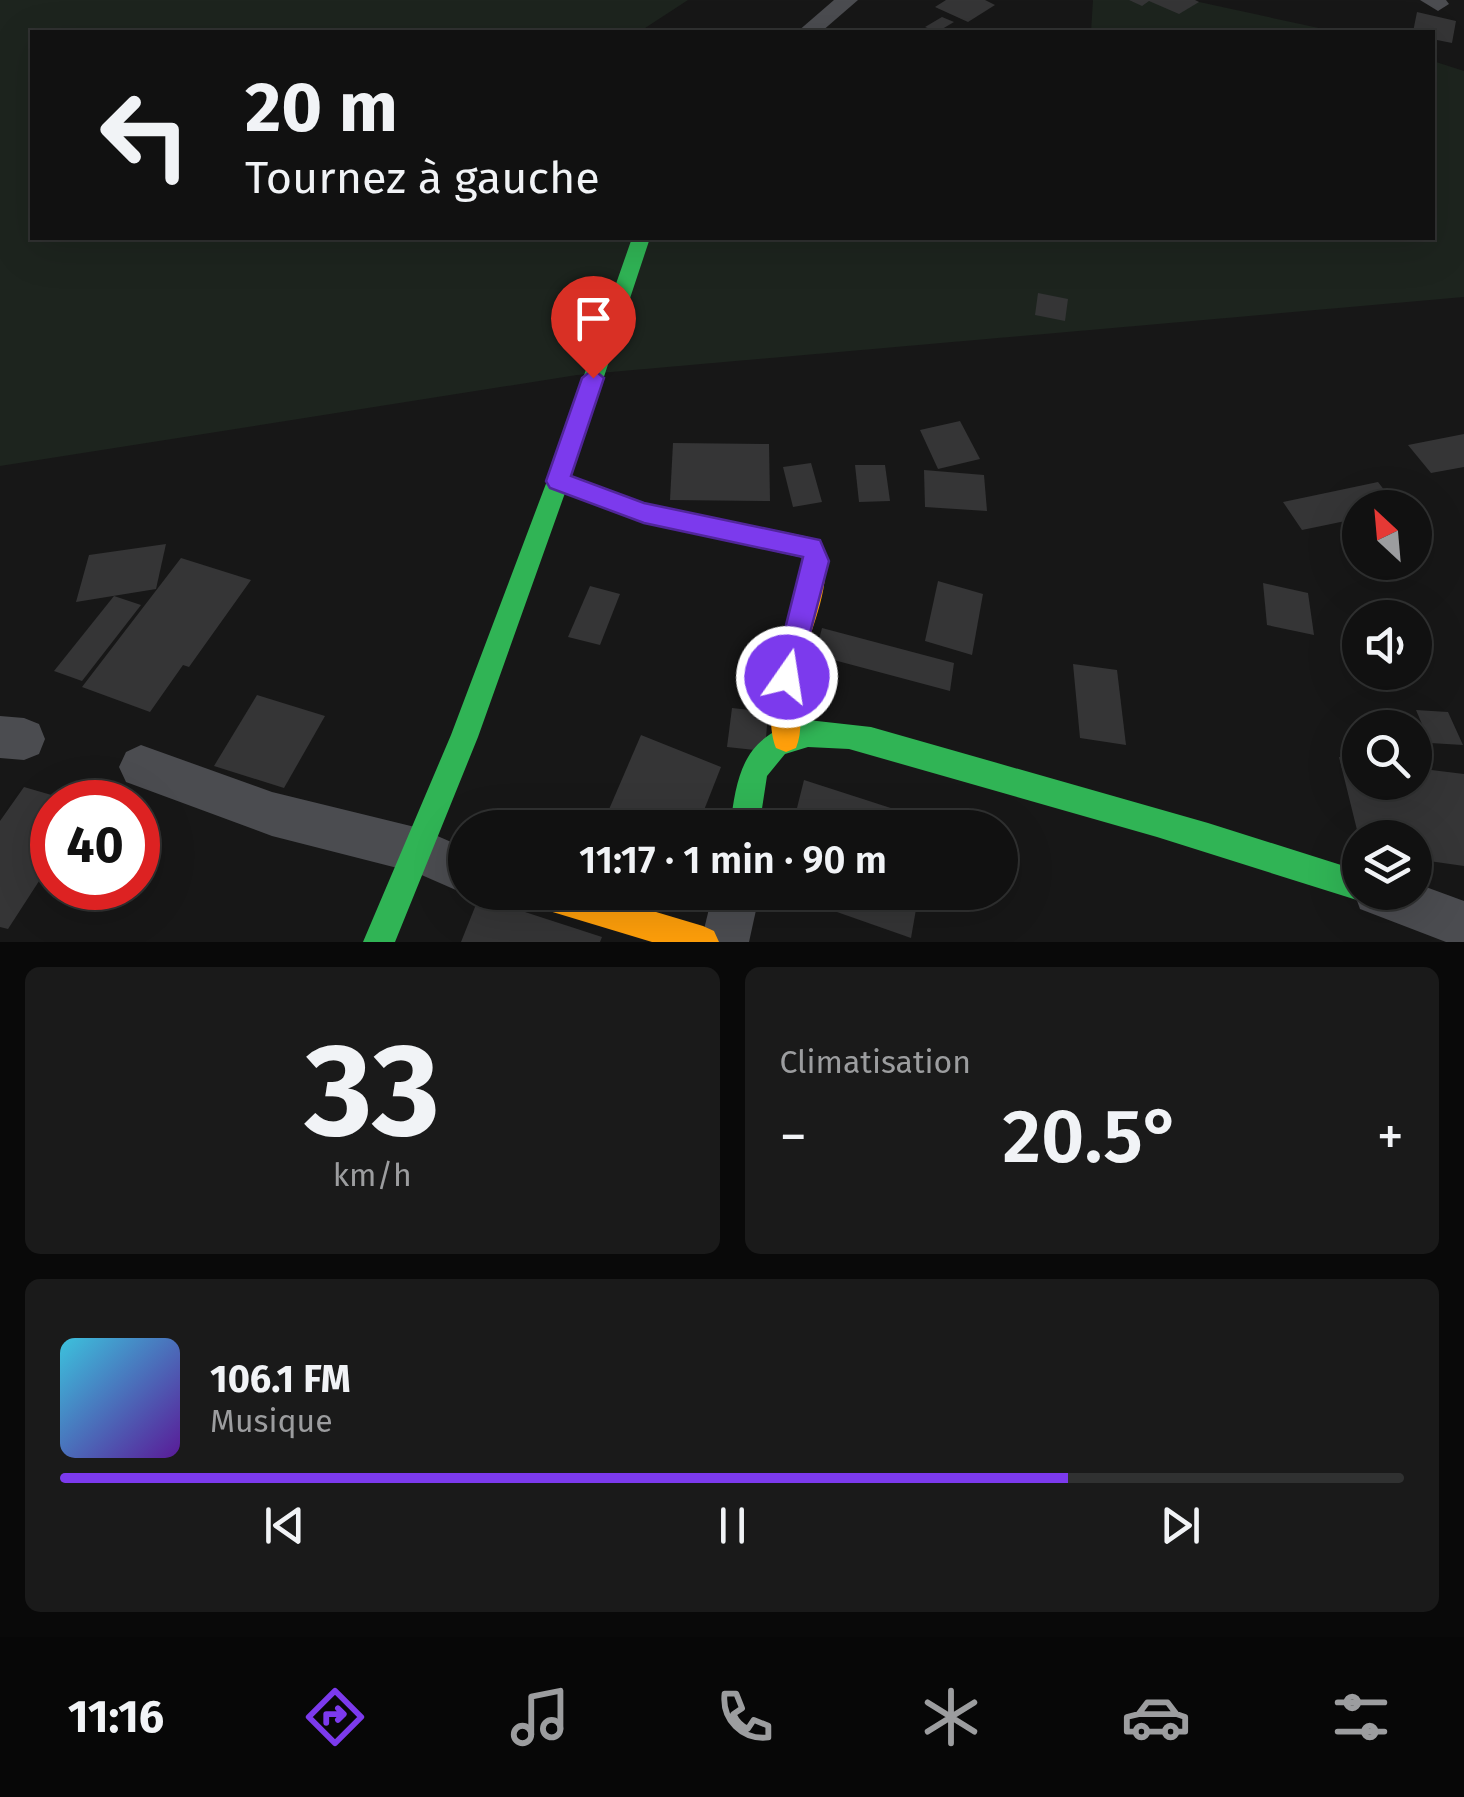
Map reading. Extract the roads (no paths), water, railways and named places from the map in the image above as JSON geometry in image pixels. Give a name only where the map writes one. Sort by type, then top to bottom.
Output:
[{"type":"street","points":[[810,30],[847,0]]},
{"type":"street","points":[[379,942],[469,730],[516,594],[551,511],[640,240]]},
{"type":"street","points":[[558,481],[644,513],[811,548],[816,561],[787,677],[786,738]]},
{"type":"street","points":[[747,810],[753,770],[769,748],[786,738],[806,734],[858,740],[1152,818],[1342,880]]},
{"type":"street","points":[[141,768],[272,814],[419,851],[448,864]]},
{"type":"street","points":[[596,910],[703,942]]},
{"type":"street","points":[[725,942],[733,910]]},
{"type":"street","points":[[1426,910],[1464,924]]}]
